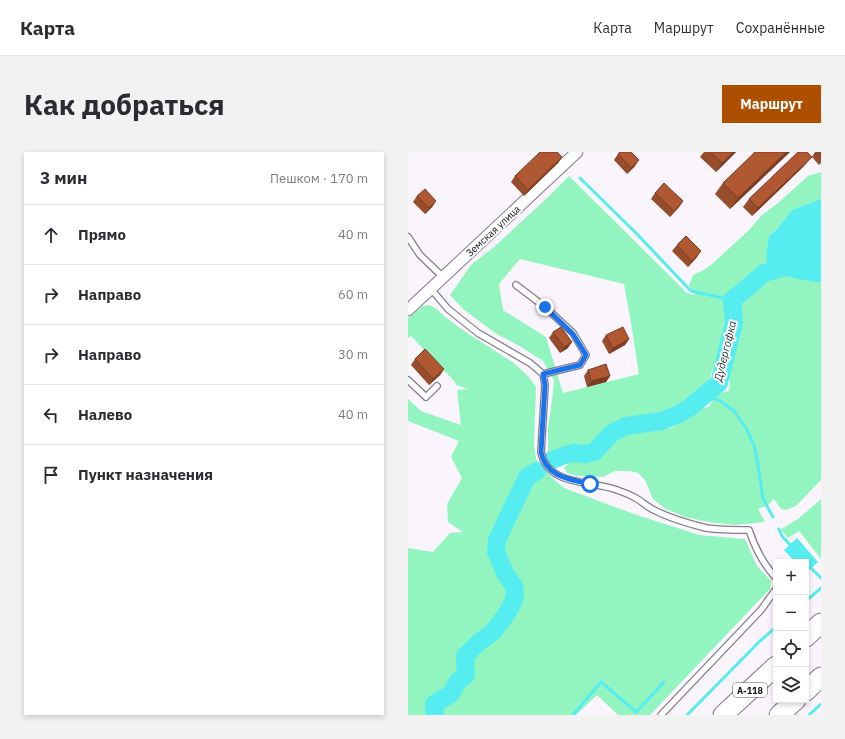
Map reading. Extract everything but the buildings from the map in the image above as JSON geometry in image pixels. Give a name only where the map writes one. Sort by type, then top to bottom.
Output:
[{"type":"highway","points":[[809,635],[821,624]]},
{"type":"highway","name":"А-118","points":[[723,715],[775,667]]},
{"type":"highway","points":[[809,688],[821,677]]},
{"type":"highway","points":[[779,715],[793,703]]},
{"type":"street","name":"Земская улица","points":[[408,310],[577,152]]},
{"type":"lane","points":[[408,237],[420,255],[444,277]]},
{"type":"lane","points":[[516,285],[545,307],[573,334],[586,355],[580,365],[543,374]]},
{"type":"lane","points":[[431,289],[448,309],[478,333],[530,363],[543,374],[545,385],[541,452],[542,460],[555,474],[565,479],[616,490],[634,498],[652,509],[677,519],[707,528],[749,530],[762,560],[773,574]]},
{"type":"lane","points":[[408,380],[426,397],[437,386]]},
{"type":"lane","points":[[661,715],[761,610],[773,593]]},
{"type":"green space","points":[[821,172],[821,198],[792,210],[778,228],[769,236],[791,271],[821,277],[821,480],[796,506],[786,510],[781,509],[774,499],[768,505],[758,509],[765,522],[736,525],[714,523],[685,517],[666,509],[653,499],[645,480],[638,473],[630,471],[615,471],[603,477],[577,476],[567,473],[564,468],[570,462],[580,462],[601,455],[616,440],[626,435],[637,431],[670,428],[682,422],[701,408],[709,407],[716,396],[729,391],[730,379],[722,390],[714,395],[709,389],[721,365],[720,353],[717,357],[707,386],[684,405],[662,414],[627,422],[605,430],[590,449],[565,451],[548,457],[548,428],[554,380],[543,361],[495,333],[463,309],[450,295],[471,265],[494,247],[569,176],[687,293],[695,295],[689,285],[693,275],[712,264],[749,230],[762,215],[808,176]],"holes":[[[520,259],[624,284],[639,374],[563,393],[546,337],[503,310],[499,284]]]},
{"type":"green space","points":[[429,305],[437,309],[467,333],[514,363],[529,377],[536,387],[534,445],[536,459],[551,477],[564,488],[634,514],[699,535],[745,539],[757,566],[771,581],[770,589],[650,715],[618,715],[597,695],[576,715],[408,715],[408,548],[433,552],[450,533],[463,532],[448,522],[447,504],[462,478],[451,457],[459,441],[408,421],[408,399],[421,411],[461,425],[457,390],[468,389],[456,385],[455,382],[411,336],[408,338],[408,318],[423,306]]},
{"type":"green space","points":[[821,499],[821,559],[799,531],[788,538],[781,529],[798,519]]},
{"type":"water","points":[[821,198],[821,277],[791,271],[777,279],[771,275],[766,257],[769,236],[778,228],[792,210]]},
{"type":"water","points":[[797,538],[818,562],[809,570],[809,559],[792,559],[784,550]]},
{"type":"waterway","points":[[580,178],[636,233],[691,291],[732,300]]},
{"type":"waterway","name":"Дудергофка","points":[[550,461],[574,453],[585,454],[594,452],[612,433],[626,426],[661,421],[679,414],[689,408],[719,383],[734,323],[732,300],[764,273],[785,267],[821,273]]},
{"type":"waterway","points":[[705,396],[719,400],[734,411],[746,428],[754,445],[763,499],[773,517]]},
{"type":"waterway","name":"Дудергофка","points":[[435,715],[434,704],[451,694],[458,681],[466,675],[465,656],[478,643],[493,632],[506,615],[515,598],[514,586],[505,573],[496,552],[497,540],[527,477],[537,471]]},
{"type":"waterway","points":[[779,529],[782,536],[792,547]]},
{"type":"waterway","points":[[809,566],[821,578]]},
{"type":"waterway","points":[[809,598],[821,588]]},
{"type":"waterway","points":[[687,715],[773,630]]},
{"type":"waterway","points":[[573,715],[601,682],[636,712],[664,682]]},
{"type":"waterway","points":[[809,715],[821,704]]},
{"type":"route","points":[[545,307],[573,334],[586,355],[580,365],[543,374],[545,385],[541,452],[542,460],[555,474],[565,479],[590,484]]}]
